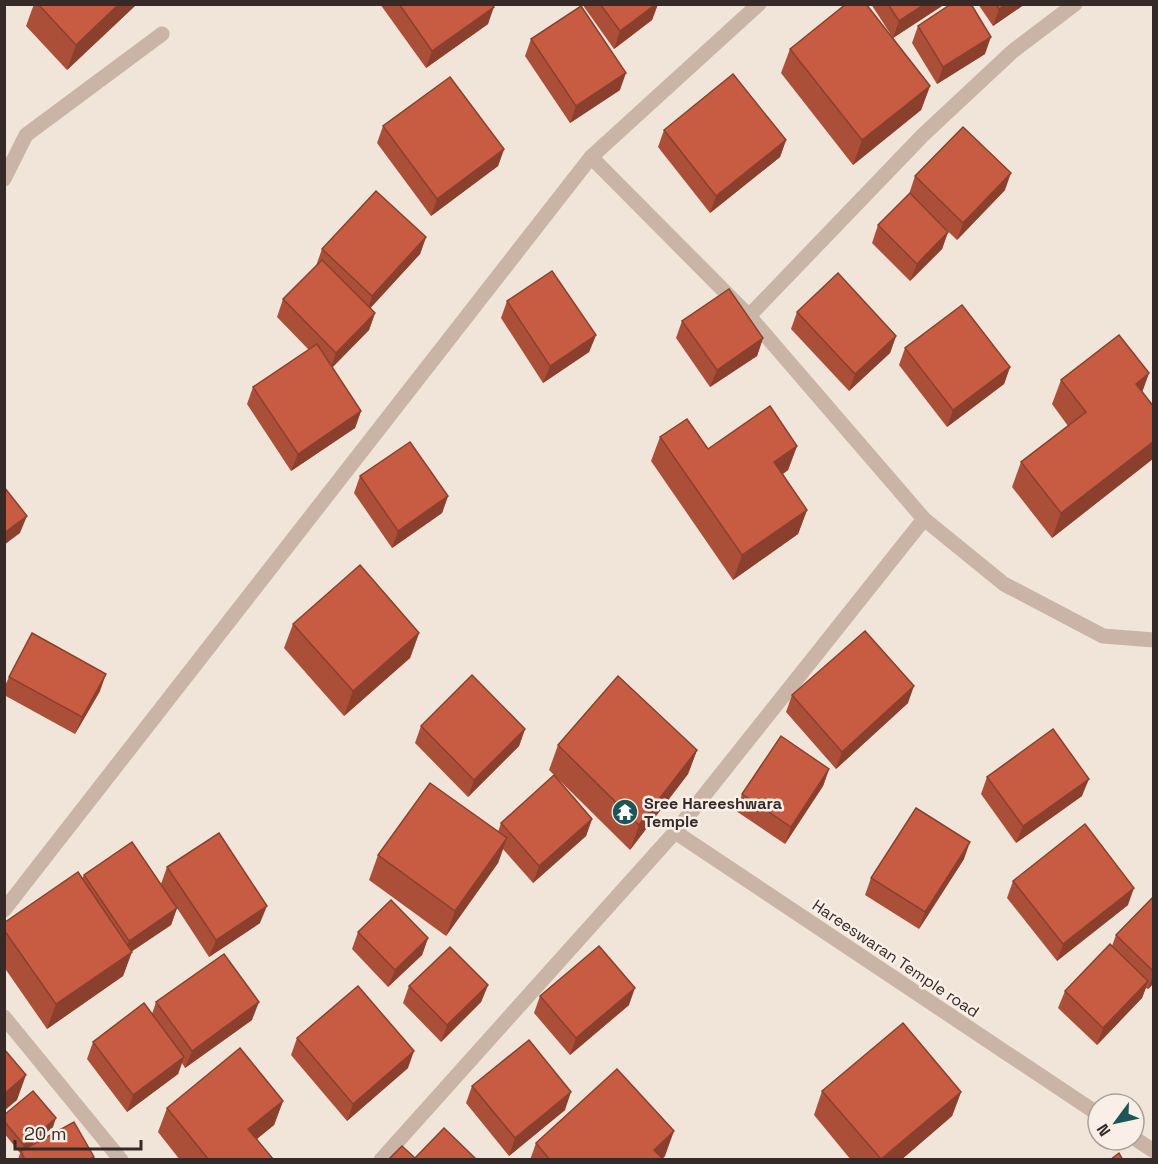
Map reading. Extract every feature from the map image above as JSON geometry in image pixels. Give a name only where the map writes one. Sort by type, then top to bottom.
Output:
[{"type":"street","points":[[4,910],[591,157],[759,4]]},
{"type":"street","points":[[749,316],[923,135],[1013,51],[1075,4]]},
{"type":"street","points":[[4,179],[26,135],[162,34]]},
{"type":"street","points":[[591,157],[749,316],[924,519],[1004,584],[1102,636],[1154,640]]},
{"type":"street","points":[[381,1160],[675,832],[924,519]]},
{"type":"street","name":"Hareeswaran Temple road","points":[[675,832],[1086,1106]]},
{"type":"street","points":[[4,1017],[121,1160]]},
{"type":"building","points":[[38,4],[119,4],[76,45]]},
{"type":"building","points":[[399,4],[492,4],[494,7],[432,51]]},
{"type":"building","points":[[600,4],[656,4],[620,31]]},
{"type":"building","points":[[846,4],[866,4],[930,86],[862,140],[790,49]]},
{"type":"building","points":[[888,4],[925,4],[899,21]]},
{"type":"building","points":[[951,4],[971,4],[991,37],[943,67],[918,26]]},
{"type":"building","points":[[996,4],[1006,4],[999,9]]},
{"type":"building","points":[[581,6],[626,73],[576,106],[531,39]]},
{"type":"building","points":[[733,74],[786,140],[716,196],[664,130]]},
{"type":"building","points":[[450,77],[504,149],[437,199],[383,126]]},
{"type":"building","points":[[963,127],[1011,173],[963,223],[915,176]]},
{"type":"building","points":[[376,191],[426,237],[372,296],[322,249]]},
{"type":"building","points":[[910,193],[948,232],[917,264],[878,225]]},
{"type":"building","points":[[322,260],[375,313],[336,353],[283,299]]},
{"type":"building","points":[[552,271],[596,335],[550,366],[507,301]]},
{"type":"building","points":[[838,273],[896,336],[855,374],[797,312]]},
{"type":"building","points":[[729,289],[763,338],[717,370],[682,321]]},
{"type":"building","points":[[962,305],[1010,367],[953,410],[905,348]]},
{"type":"building","points":[[1119,335],[1149,373],[1136,384],[1154,407],[1154,441],[1061,513],[1021,462],[1086,412],[1061,380]]},
{"type":"building","points":[[317,344],[361,411],[298,454],[253,387]]},
{"type":"building","points":[[770,406],[797,446],[774,462],[807,510],[742,555],[660,437],[687,419],[708,449]]},
{"type":"building","points":[[410,442],[448,496],[398,531],[360,476]]},
{"type":"building","points":[[4,487],[27,516],[4,533]]},
{"type":"building","points":[[360,565],[419,633],[353,691],[293,624]]},
{"type":"building","points":[[865,631],[914,686],[842,752],[792,695]]},
{"type":"building","points":[[32,633],[106,674],[82,717],[9,677]]},
{"type":"building","points":[[472,675],[525,729],[474,780],[421,726]]},
{"type":"building","name":"Sree Hareeshwara Temple","points":[[618,676],[697,750],[639,825],[558,745]]},
{"type":"building","points":[[1053,729],[1089,779],[1023,826],[987,777]]},
{"type":"building","points":[[781,736],[829,769],[791,827],[742,794]]},
{"type":"building","points":[[554,775],[592,819],[539,866],[501,823]]},
{"type":"building","points":[[430,783],[507,838],[455,911],[378,855]]},
{"type":"building","points":[[916,808],[970,842],[925,912],[871,878]]},
{"type":"building","points":[[1085,824],[1134,888],[1063,944],[1013,881]]},
{"type":"building","points":[[219,833],[267,906],[216,940],[167,867]]},
{"type":"building","points":[[132,842],[177,908],[129,941],[84,875]]},
{"type":"building","points":[[78,872],[132,952],[56,1004],[4,930],[4,923]]},
{"type":"building","points":[[1154,896],[1154,972],[1116,935]]},
{"type":"building","points":[[391,900],[428,938],[395,970],[358,932]]},
{"type":"building","points":[[1110,944],[1148,981],[1103,1028],[1065,991]]},
{"type":"building","points":[[599,946],[635,988],[576,1038],[540,996]]},
{"type":"building","points":[[450,947],[488,985],[447,1025],[409,986]]},
{"type":"building","points":[[224,954],[259,1002],[192,1051],[156,1002]]},
{"type":"building","points":[[358,986],[414,1051],[353,1104],[297,1038]]},
{"type":"building","points":[[144,1003],[184,1057],[133,1095],[93,1042]]},
{"type":"building","points":[[903,1023],[961,1092],[881,1159],[822,1091]]},
{"type":"building","points":[[529,1040],[571,1092],[515,1138],[472,1086]]},
{"type":"building","points":[[240,1048],[283,1101],[248,1129],[272,1160],[209,1160],[167,1108]]},
{"type":"building","points":[[4,1049],[26,1075],[4,1094]]},
{"type":"building","points":[[617,1069],[674,1131],[654,1150],[664,1160],[550,1160],[536,1143]]},
{"type":"building","points":[[33,1091],[56,1118],[24,1145],[4,1121],[4,1115]]},
{"type":"building","points":[[74,1122],[94,1157],[89,1160],[25,1160],[21,1151]]},
{"type":"building","points":[[444,1128],[477,1160],[388,1160],[402,1146],[415,1158]]},
{"type":"building","points":[[1119,1153],[1123,1160],[1110,1160]]},
{"type":"place","name":"Sree Hareeshwara Temple","points":[[625,812]]}]
